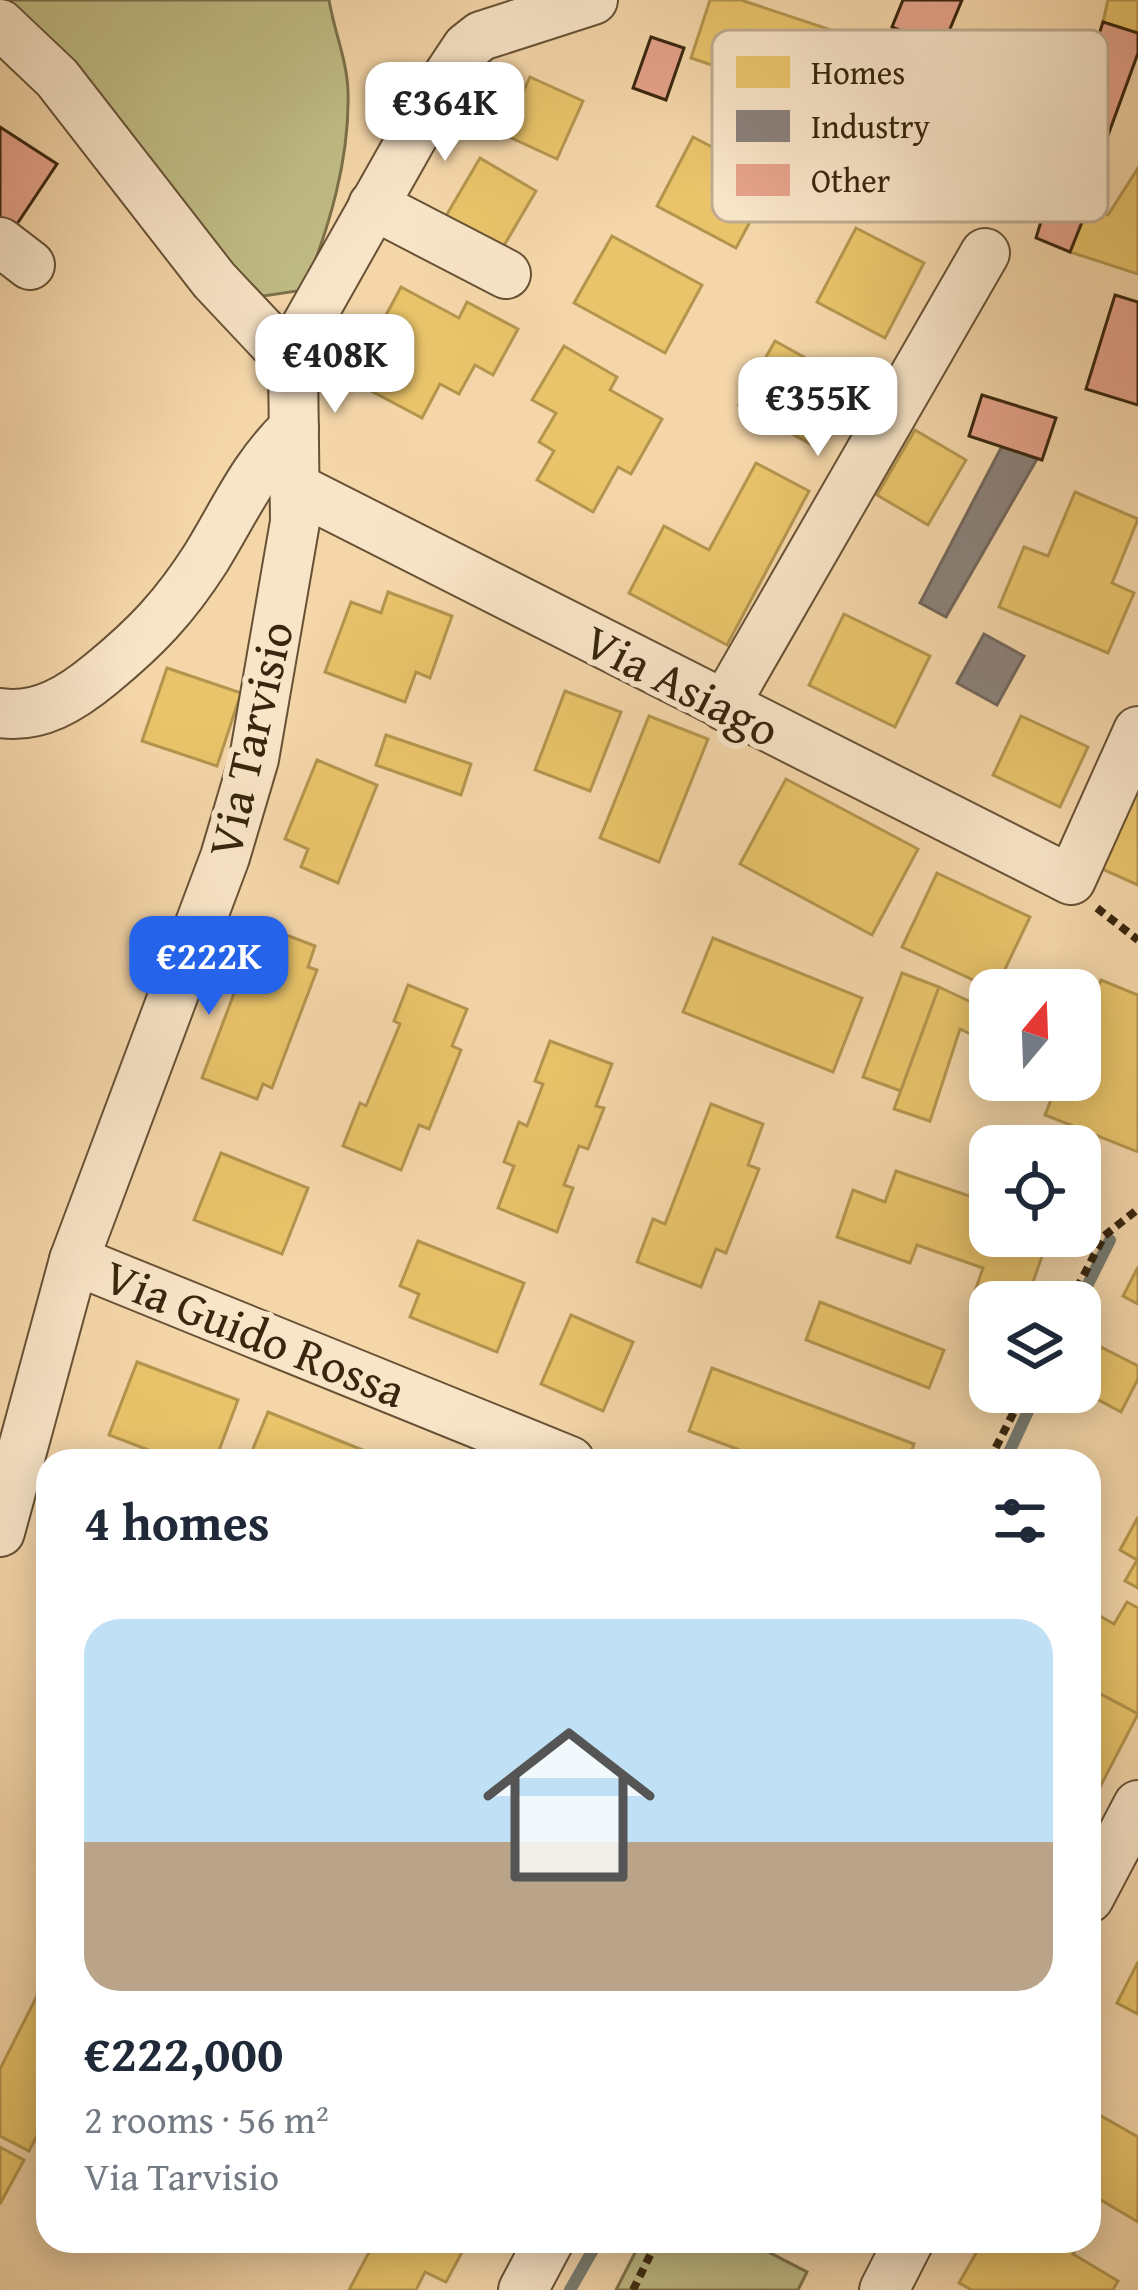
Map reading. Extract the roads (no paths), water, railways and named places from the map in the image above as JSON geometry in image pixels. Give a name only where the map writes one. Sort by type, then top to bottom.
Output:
[{"type":"street","points":[[0,24],[57,78],[214,280],[297,347],[373,205],[467,47],[487,34],[592,0]]},
{"type":"street","points":[[373,205],[506,274]]},
{"type":"street","points":[[724,706],[985,253]]},
{"type":"street","name":"Via Tarvisio","points":[[0,1532],[74,1260],[225,857],[254,759],[295,522],[297,347]]},
{"type":"street","points":[[0,713],[30,712],[66,699],[155,630],[205,559],[264,456],[294,428]]},
{"type":"street","name":"Via Asiago","points":[[294,487],[1071,880],[1138,731]]},
{"type":"street","name":"Via Guido Rossa","points":[[74,1260],[540,1449]]},
{"type":"street","points":[[1101,1875],[1138,1805]]},
{"type":"street","points":[[523,2290],[543,2253]]},
{"type":"street","points":[[884,2290],[903,2253]]},
{"type":"waterway","points":[[1090,1281],[1110,1240]]},
{"type":"waterway","points":[[1011,1449],[1027,1413]]},
{"type":"waterway","points":[[570,2290],[591,2253]]}]
